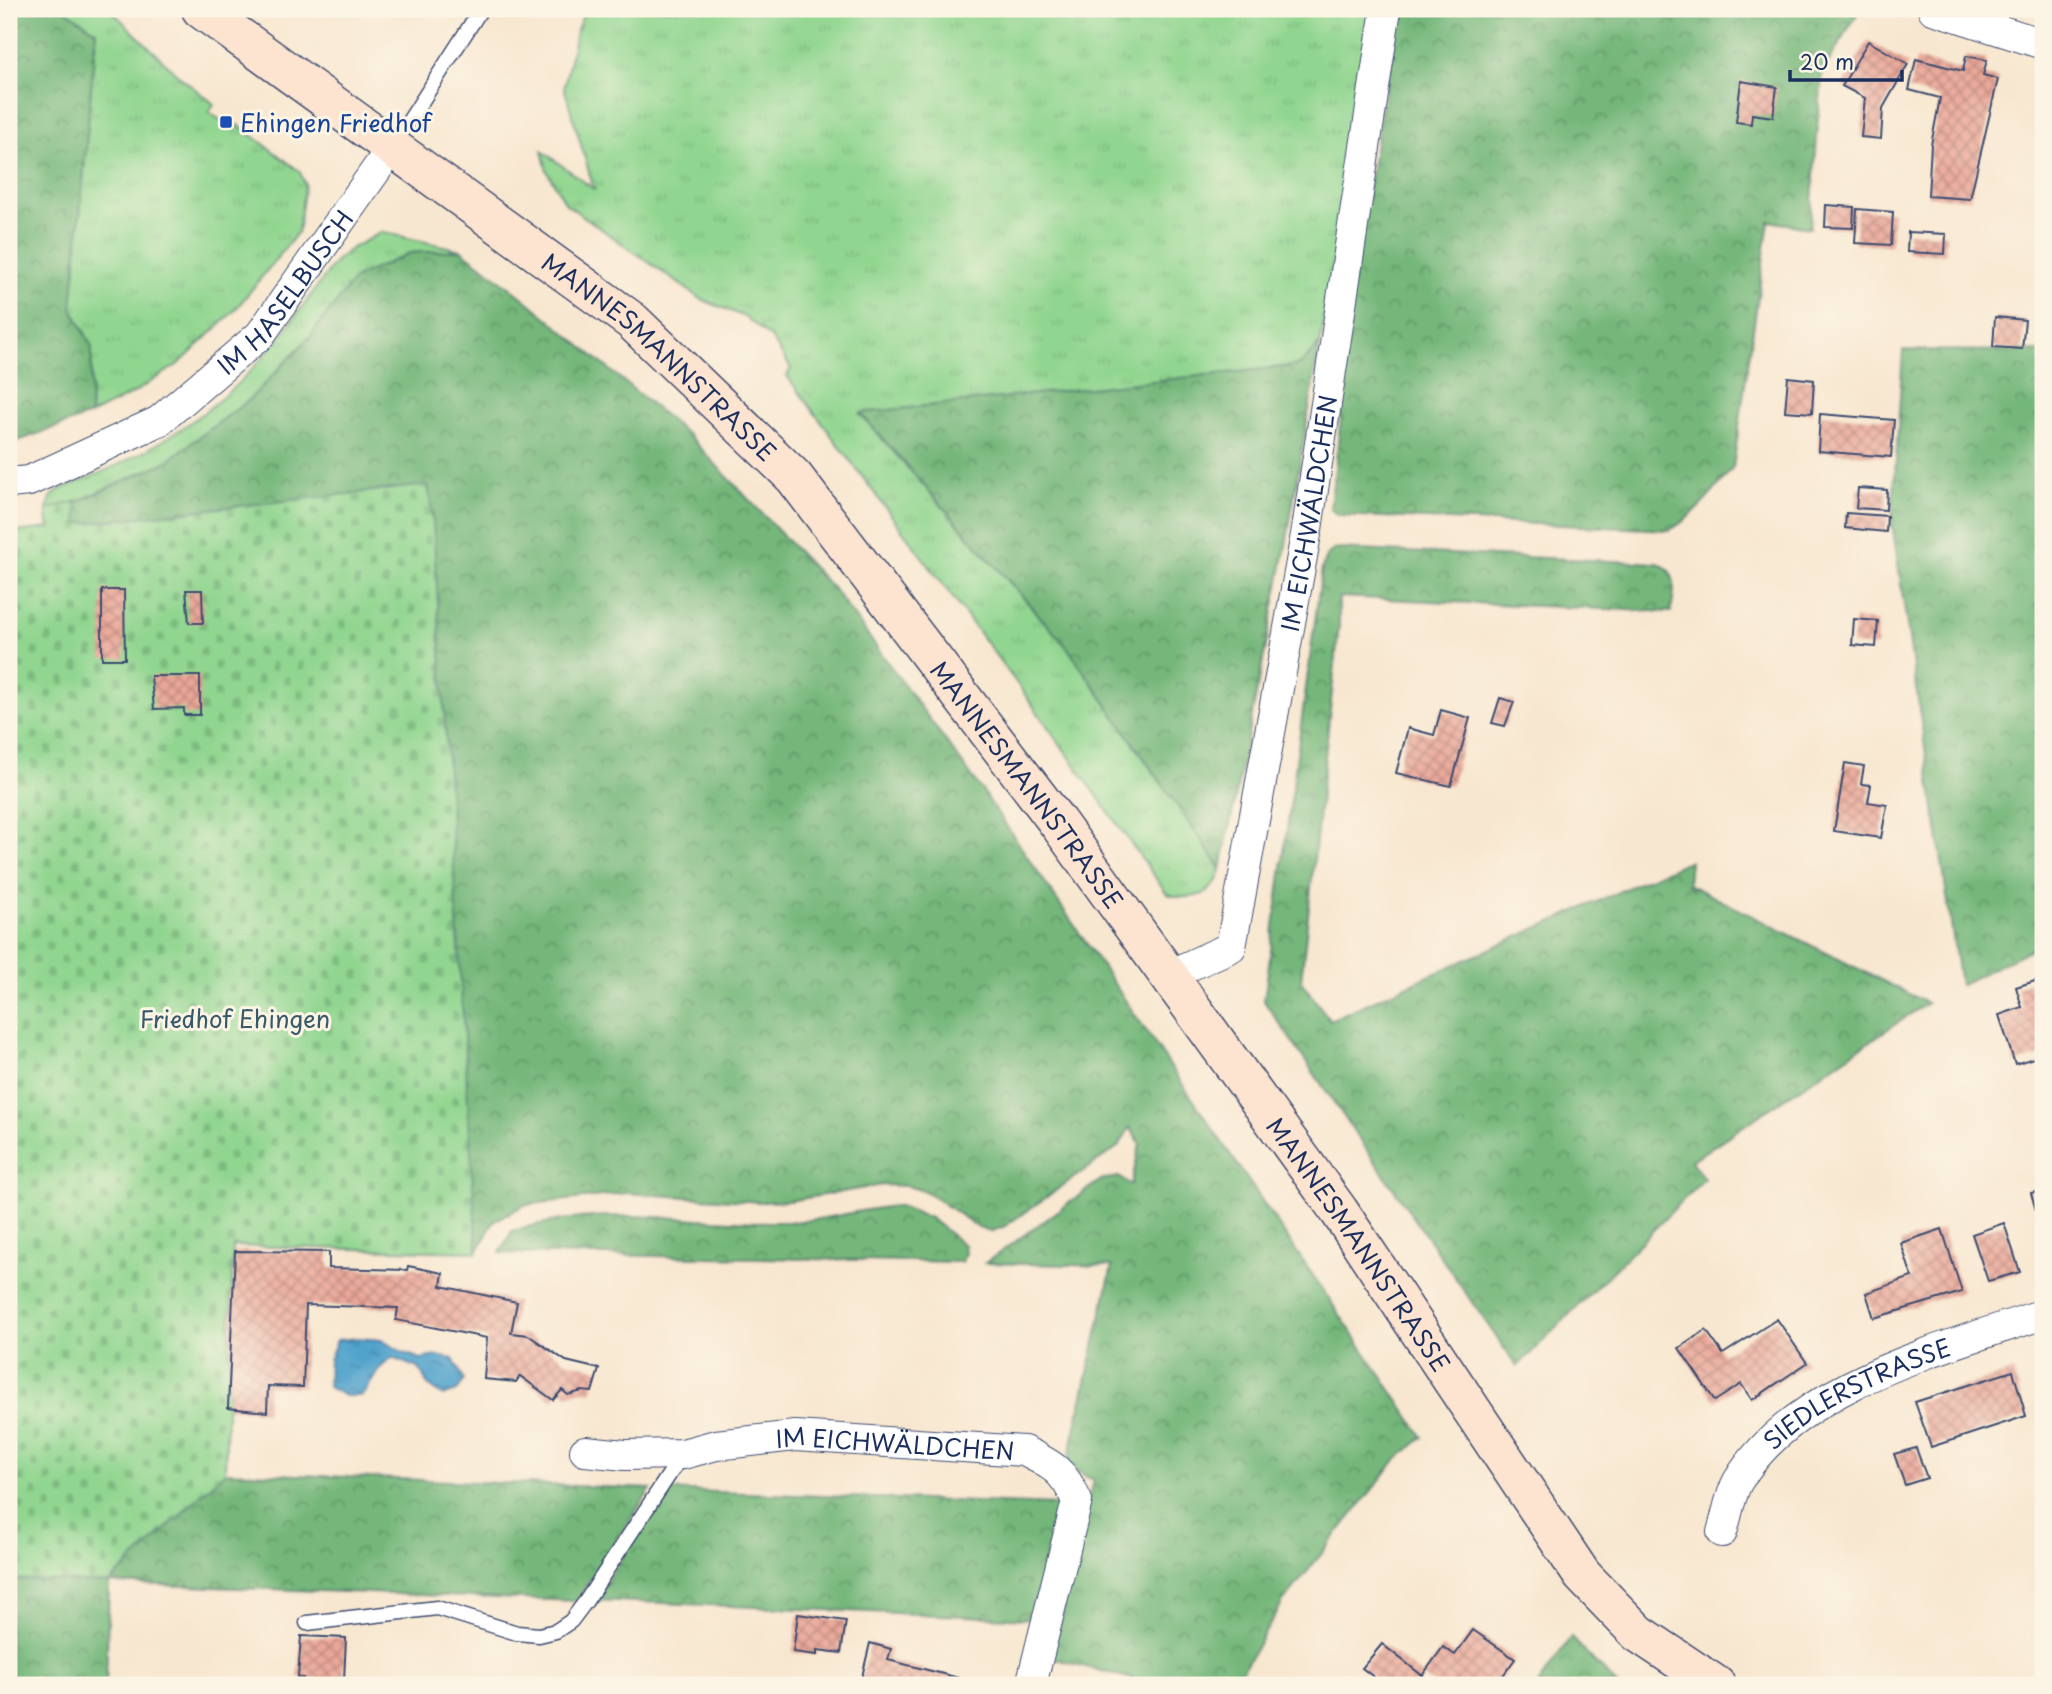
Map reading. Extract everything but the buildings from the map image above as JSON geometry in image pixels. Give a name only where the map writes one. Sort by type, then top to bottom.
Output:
[{"type":"main road","name":"MANNESMANNSTRASSE","points":[[201,9],[632,321],[794,477],[1058,823],[1339,1212],[1582,1575],[1638,1633],[1704,1682]]},
{"type":"street","name":"IM EICHWÄLDCHEN","points":[[1167,976],[1231,947],[1307,528],[1341,289],[1387,9]]},
{"type":"street","points":[[1933,9],[2043,44]]},
{"type":"street","name":"IM HASELBUSCH","points":[[9,483],[29,481],[159,421],[260,335],[393,146]]},
{"type":"street","name":"SIEDLERSTRASSE","points":[[1722,1532],[1736,1484],[1758,1453],[1830,1394],[1905,1362],[2043,1314]]},
{"type":"street","name":"IM EICHWÄLDCHEN","points":[[585,1451],[625,1455],[682,1454],[716,1445],[795,1436],[1024,1451],[1047,1462],[1067,1477],[1077,1501],[1031,1685]]},
{"type":"lane","name":"IM HASELBUSCH","points":[[393,146],[481,9]]},
{"type":"lane","points":[[307,1623],[437,1608],[517,1633],[539,1634],[556,1631],[571,1621],[586,1601],[682,1454]]},
{"type":"green space","points":[[9,9],[64,9],[96,31],[72,308],[92,347],[90,415],[9,444]]},
{"type":"green space","points":[[64,9],[108,9],[179,76],[214,104],[209,112],[233,129],[237,124],[299,171],[305,184],[298,232],[235,310],[180,363],[132,394],[90,415],[92,347],[72,308],[96,31]]},
{"type":"green space","points":[[586,9],[1373,9],[1320,344],[1300,365],[860,414],[1067,647],[1221,869],[1208,891],[1194,897],[1167,894],[1021,689],[787,376],[791,368],[771,338],[745,317],[701,299],[566,204],[547,171],[542,151],[594,189],[564,87],[577,29]]},
{"type":"green space","points":[[1399,9],[1860,9],[1822,73],[1810,228],[1769,221],[1733,467],[1697,510],[1670,530],[1338,515],[1330,509],[1344,393],[1344,330]]},
{"type":"green space","points":[[382,232],[461,250],[410,253],[356,278],[308,339],[249,400],[166,462],[76,502],[47,509],[51,497],[60,489],[149,449],[177,432],[228,393],[281,335],[337,260],[352,248]]},
{"type":"green space","points":[[461,250],[521,296],[688,435],[835,591],[984,793],[1423,1437],[1396,1460],[1283,1602],[1234,1685],[1155,1685],[1052,1658],[1093,1480],[1067,1466],[1112,1266],[985,1263],[1101,1180],[1119,1177],[1131,1185],[1140,1144],[1130,1127],[1119,1146],[1005,1226],[990,1232],[979,1228],[927,1192],[907,1186],[882,1185],[789,1201],[762,1202],[626,1193],[524,1205],[494,1221],[477,1252],[433,523],[428,485],[77,524],[76,502],[166,462],[249,400],[308,339],[355,278],[410,253]]},
{"type":"green space","points":[[1320,344],[1285,551],[1221,869],[1067,647],[860,413],[1300,365]]},
{"type":"green space","points":[[1903,350],[2043,351],[2043,943],[1960,985],[1892,523]]},
{"type":"green space","name":"Friedhof Ehingen","points":[[428,485],[433,523],[477,1252],[233,1246],[225,1472],[109,1583],[9,1579],[9,562],[15,562],[17,557],[9,549],[9,533],[48,528],[47,509],[76,502],[78,524]]},
{"type":"green space","points":[[1335,549],[1658,563],[1673,577],[1674,590],[1671,612],[1339,597],[1339,626],[1301,981],[1330,1020],[1690,860],[1688,884],[1927,1003],[1691,1161],[1704,1179],[1517,1367],[1264,1001],[1322,568],[1327,555]]},
{"type":"green space","points":[[899,1206],[930,1218],[964,1245],[965,1254],[961,1262],[500,1253],[512,1231],[547,1222],[650,1216],[788,1222]]},
{"type":"green space","points":[[225,1472],[651,1489],[576,1601],[109,1583]]},
{"type":"green space","points":[[665,1490],[1058,1505],[1031,1619],[595,1600]]},
{"type":"green space","points":[[9,1579],[109,1583],[106,1685],[9,1685]]},
{"type":"green space","points":[[1571,1637],[1617,1685],[1537,1685]]},
{"type":"water","points":[[337,1340],[382,1340],[421,1359],[436,1356],[453,1359],[464,1380],[457,1391],[443,1396],[427,1384],[419,1368],[392,1358],[381,1367],[362,1396],[345,1396],[328,1387],[329,1360]]},
{"type":"place","name":"Ehingen Friedhof","points":[[226,122]]}]
